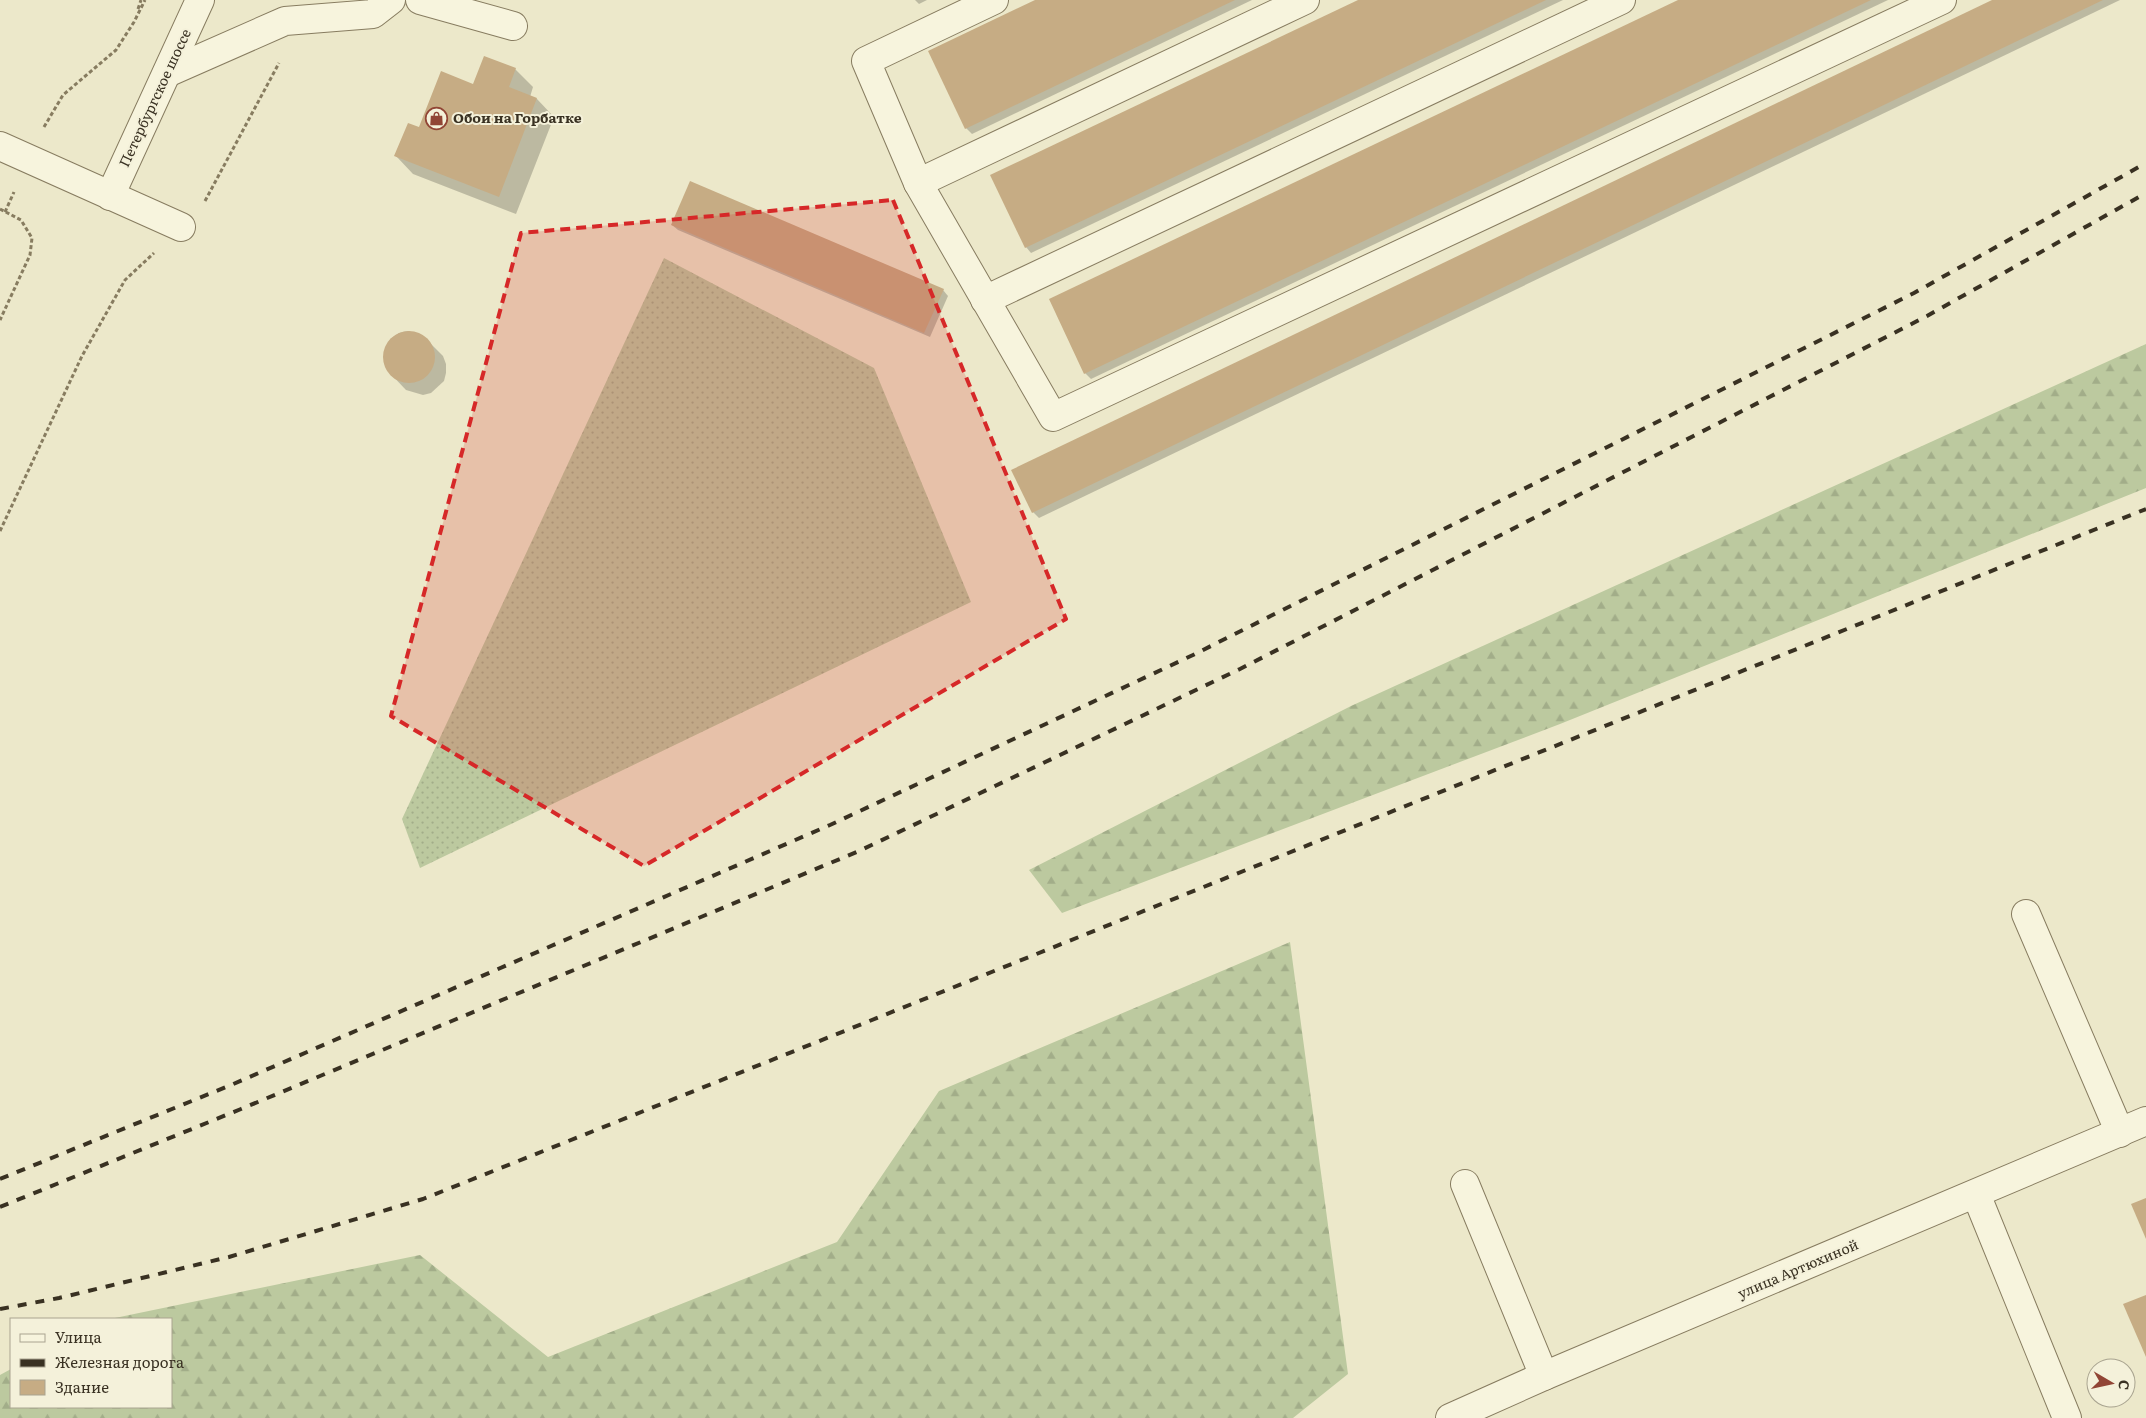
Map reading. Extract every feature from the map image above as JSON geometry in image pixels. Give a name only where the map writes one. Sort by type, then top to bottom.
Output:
[{"type":"street","name":"Петербургское шоссе","points":[[110,196],[200,0]]},
{"type":"street","points":[[167,73],[285,21],[373,14],[391,0]]},
{"type":"street","points":[[420,0],[513,26]]},
{"type":"street","points":[[994,0],[866,61],[918,183],[1053,417],[1929,3]]},
{"type":"street","points":[[918,183],[1304,0]]},
{"type":"street","points":[[985,300],[1621,0]]},
{"type":"street","points":[[0,146],[181,227]]},
{"type":"street","points":[[2026,914],[2120,1133]]},
{"type":"street","name":"улица Артюхиной","points":[[1450,1418],[1544,1376],[2146,1121]]},
{"type":"street","points":[[1464,1184],[1544,1376]]},
{"type":"street","points":[[1976,1194],[2066,1418]]},
{"type":"path","points":[[5,212],[45,126],[63,95],[116,50],[134,22],[143,0]]},
{"type":"path","points":[[0,531],[82,356],[125,280],[181,227],[208,198],[302,20]]},
{"type":"path","points":[[0,209],[21,220],[32,238],[30,255],[0,320]]},
{"type":"highlighted area","points":[[893,200],[1066,619],[644,866],[391,716],[521,233]]},
{"type":"green space","points":[[664,258],[874,368],[971,602],[420,868],[402,819]]},
{"type":"green space","points":[[2146,344],[2146,488],[1560,724],[1062,913],[1029,870],[1351,706]]},
{"type":"green space","points":[[1290,942],[1348,1374],[1293,1418],[0,1418],[0,1375],[10,1370],[10,1408],[172,1408],[172,1318],[115,1318],[420,1255],[548,1357],[837,1242],[939,1091]]},
{"type":"building","points":[[1035,0],[1235,0],[965,129],[928,51]]},
{"type":"building","points":[[1358,0],[1546,0],[1025,248],[990,175]]},
{"type":"building","points":[[1678,0],[1871,0],[1084,374],[1049,299]]},
{"type":"building","points":[[1992,0],[2103,0],[1032,513],[1011,470]]},
{"type":"building","points":[[484,56],[516,68],[509,87],[537,98],[499,197],[394,156],[408,123],[419,127],[441,71],[473,84]]},
{"type":"building","points":[[690,181],[944,289],[924,333],[671,225]]},
{"type":"building","points":[[404,331],[414,331],[428,338],[435,352],[435,362],[428,376],[414,383],[404,383],[394,379],[387,372],[383,362],[383,352],[387,342],[394,335]]},
{"type":"building","points":[[2146,1198],[2146,1239],[2131,1204]]},
{"type":"building","points":[[2146,1295],[2146,1357],[2123,1304]]},
{"type":"railway","points":[[0,1179],[231,1085],[830,825],[1193,655],[1914,293],[2146,163]]},
{"type":"railway","points":[[0,1207],[241,1109],[859,851],[1240,669],[1927,316],[2146,193]]},
{"type":"railway","points":[[0,1309],[59,1298],[229,1257],[423,1199],[2146,509]]},
{"type":"place","name":"Обои на Горбатке","points":[[437,118]]}]
